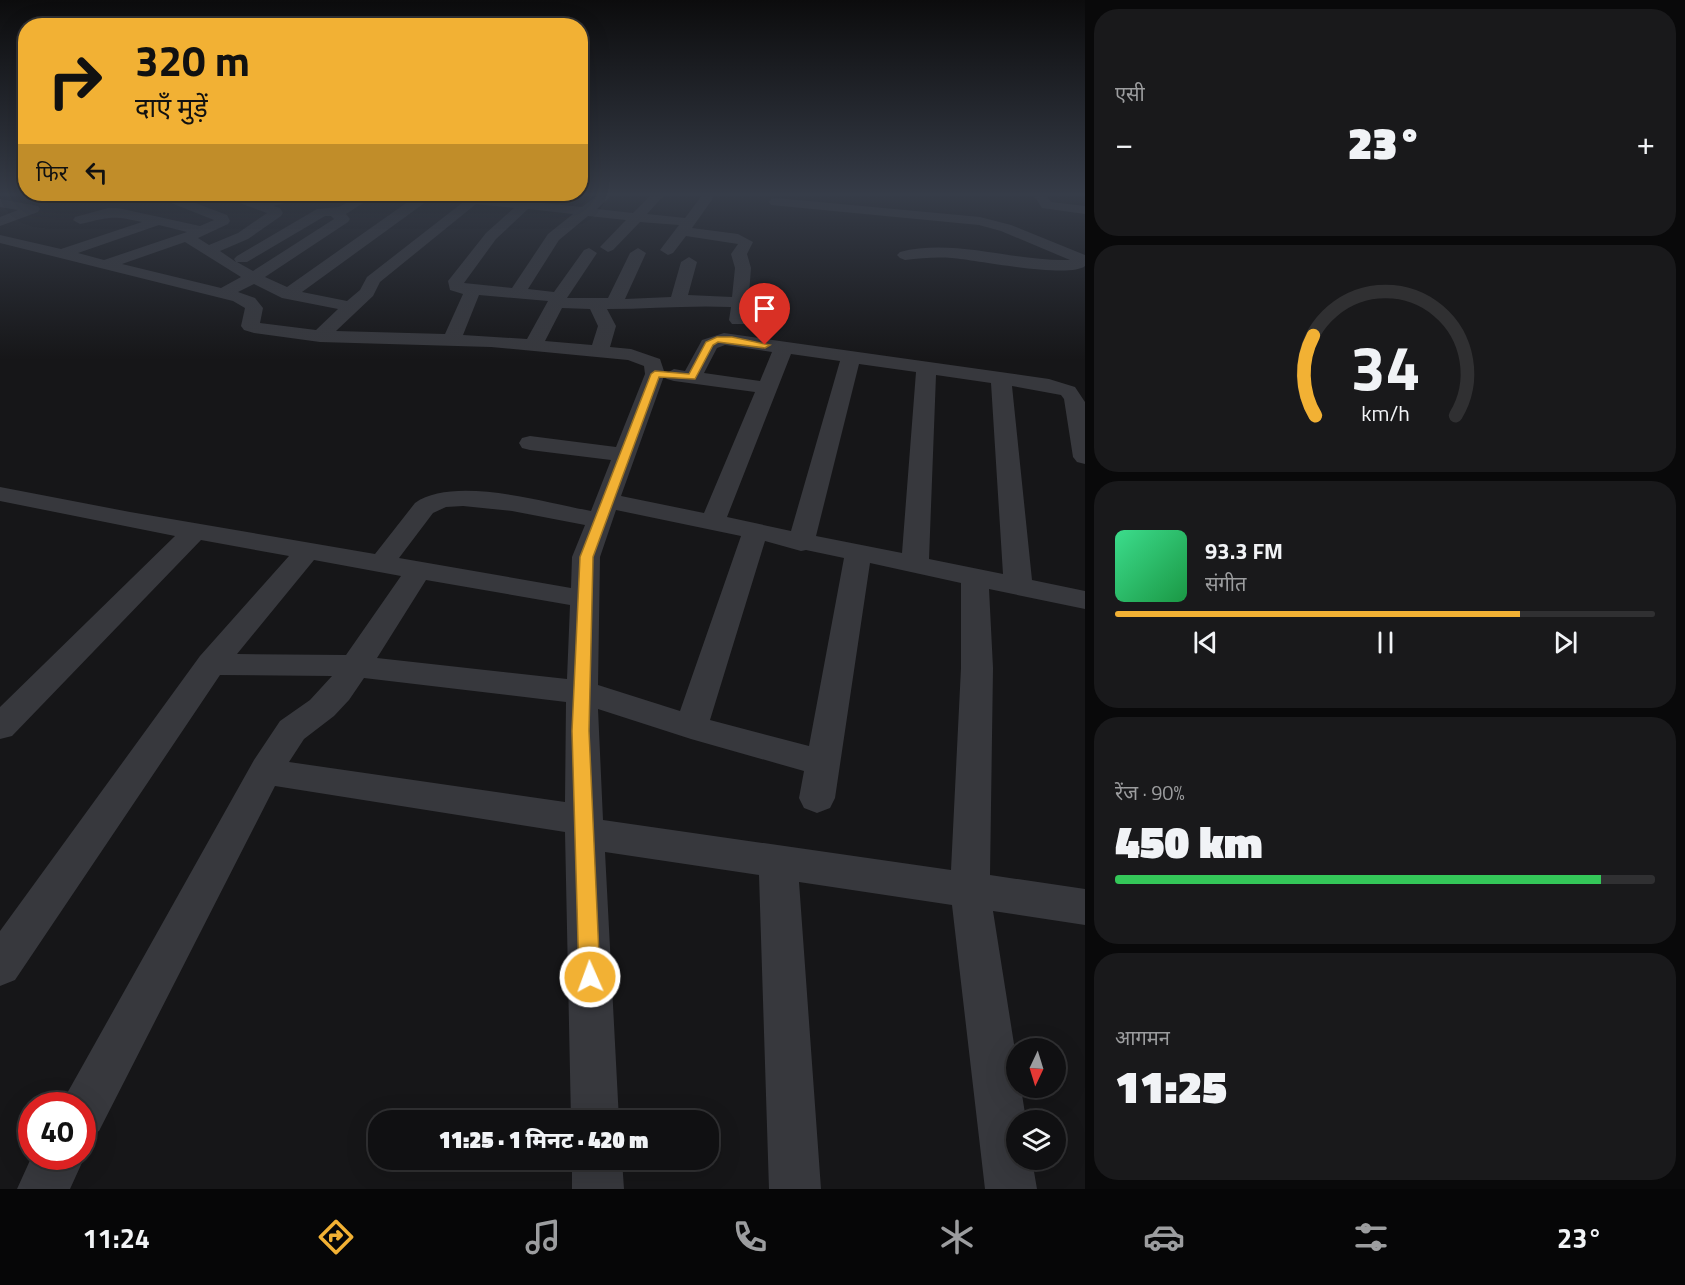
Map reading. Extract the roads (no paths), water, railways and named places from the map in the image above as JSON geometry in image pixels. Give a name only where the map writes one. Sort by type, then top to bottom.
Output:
[{"type":"street","points":[[46,249],[223,292],[249,302],[254,313],[250,326],[254,328],[320,336],[452,339],[533,346],[641,357],[653,363],[655,374],[586,557],[580,731],[595,1110]]},
{"type":"street","points":[[62,254],[75,249]]},
{"type":"street","points":[[106,264],[149,249]]},
{"type":"street","points":[[199,249],[202,259]]},
{"type":"street","points":[[160,278],[219,249]]},
{"type":"street","points":[[237,269],[244,264],[244,256],[255,249]]},
{"type":"street","points":[[223,292],[255,278],[299,249]]},
{"type":"street","points":[[288,294],[350,249]]},
{"type":"street","points":[[320,336],[367,292],[373,280],[411,249]]},
{"type":"street","points":[[481,249],[456,281],[458,288],[607,304],[651,304],[678,300],[740,302]]},
{"type":"street","points":[[517,293],[543,249]]},
{"type":"street","points":[[742,249],[739,254],[743,268],[737,329],[745,336],[747,342]]},
{"type":"street","points":[[1054,249],[1085,263]]},
{"type":"street","points":[[905,255],[935,252],[1054,265],[1085,263]]},
{"type":"street","points":[[533,346],[557,300],[589,253]]},
{"type":"street","points":[[599,352],[607,326],[598,309],[607,304],[638,253]]},
{"type":"street","points":[[202,259],[237,269],[288,294],[352,307]]},
{"type":"street","points":[[678,300],[689,262]]},
{"type":"street","points":[[320,271],[373,280]]},
{"type":"street","points":[[452,339],[473,290]]},
{"type":"street","points":[[692,377],[712,341],[732,340],[850,358],[927,362],[1085,380]]},
{"type":"street","points":[[712,524],[783,349]]},
{"type":"street","points":[[801,543],[850,358]]},
{"type":"street","points":[[927,362],[1001,379],[1060,388],[1071,394],[1085,457]]},
{"type":"street","points":[[915,565],[927,362]]},
{"type":"street","points":[[655,374],[767,388]]},
{"type":"street","points":[[1001,379],[1018,585]]},
{"type":"street","points":[[530,443],[624,455]]},
{"type":"street","points":[[0,494],[195,531],[585,599]]},
{"type":"street","points":[[381,564],[421,512],[432,503],[443,499],[476,499],[602,510],[712,524],[1085,600]]},
{"type":"street","points":[[0,727],[195,531]]},
{"type":"street","points":[[691,728],[755,533]]},
{"type":"street","points":[[0,966],[211,664],[308,551]]},
{"type":"street","points":[[817,798],[858,554]]},
{"type":"street","points":[[94,1092],[266,770],[292,730],[330,700],[419,570]]},
{"type":"street","points":[[975,577],[977,668],[970,890],[1011,1189]]},
{"type":"street","points":[[211,664],[353,666],[582,692],[691,728],[823,764]]},
{"type":"street","points":[[266,770],[288,776],[778,861],[1085,906]]},
{"type":"street","points":[[778,861],[795,1189]]},
{"type":"street","points":[[43,1189],[53,1170]]},
{"type":"street","points":[[597,1170],[598,1189]]}]
